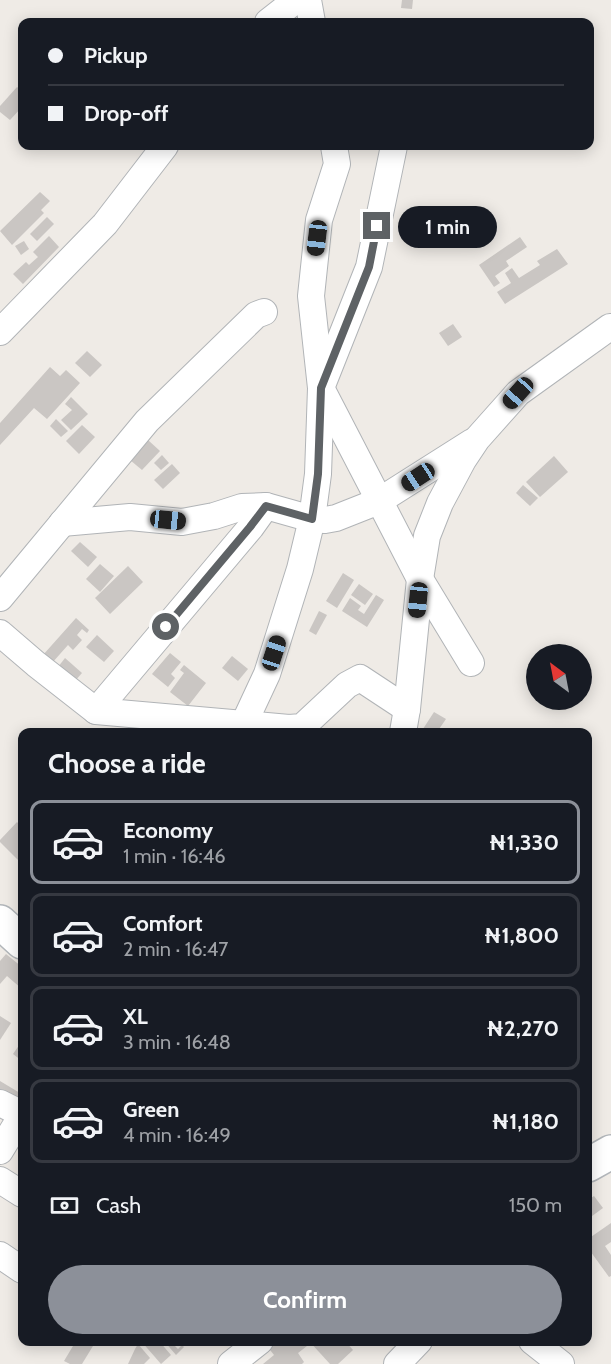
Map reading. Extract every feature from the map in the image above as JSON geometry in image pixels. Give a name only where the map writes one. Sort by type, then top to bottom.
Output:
[{"type":"street","points":[[272,18],[296,0]]},
{"type":"street","points":[[308,0],[311,18]]},
{"type":"street","points":[[0,332],[105,224],[162,150]]},
{"type":"street","points":[[241,728],[267,674],[300,569],[312,519],[318,474],[321,388],[311,296],[319,220],[337,164],[335,150]]},
{"type":"street","points":[[393,150],[369,267],[321,388],[420,579],[471,663]]},
{"type":"street","points":[[0,598],[147,421],[256,315],[264,312]]},
{"type":"street","points":[[405,720],[420,579],[427,537],[440,503],[462,460],[477,439],[518,393],[610,327]]},
{"type":"street","points":[[62,523],[129,517],[182,522],[214,516],[242,507],[266,506],[312,519],[336,518],[379,501],[477,439]]},
{"type":"street","points":[[96,711],[266,506]]},
{"type":"street","points":[[0,633],[96,711],[241,728],[302,727],[347,685],[360,678],[405,720]]},
{"type":"street","points":[[0,1103],[18,1112]]},
{"type":"street","points":[[0,1151],[18,1121]]},
{"type":"street","points":[[592,1163],[611,1152]]},
{"type":"street","points":[[0,1180],[18,1191]]},
{"type":"street","points":[[0,1255],[18,1267]]},
{"type":"street","points":[[231,1364],[254,1346]]},
{"type":"street","points":[[397,1364],[414,1346]]},
{"type":"street","points":[[538,1346],[561,1364]]},
{"type":"building","points":[[402,0],[413,0],[412,9],[401,8]]},
{"type":"building","points":[[18,88],[18,111],[10,120],[0,112],[0,106]]},
{"type":"building","points":[[40,192],[50,201],[41,210],[44,213],[12,245],[0,231]]},
{"type":"building","points":[[47,217],[54,224],[37,241],[30,234]]},
{"type":"building","points":[[49,236],[59,247],[23,284],[13,274],[26,262],[29,265],[38,257],[33,252]]},
{"type":"building","points":[[520,237],[527,247],[506,261],[509,266],[495,276],[500,283],[494,287],[479,265]]},
{"type":"building","points":[[24,241],[29,249],[21,255],[15,246]]},
{"type":"building","points":[[557,249],[568,264],[505,304],[497,292],[511,283],[505,273],[512,268],[519,278],[540,265],[537,261]]},
{"type":"building","points":[[453,324],[462,337],[448,346],[439,333]]},
{"type":"building","points":[[87,351],[102,365],[90,377],[75,363]]},
{"type":"building","points":[[50,367],[60,376],[66,370],[80,383],[47,419],[34,408],[0,445],[0,423]]},
{"type":"building","points":[[71,397],[88,414],[71,430],[61,420],[72,410],[65,404]]},
{"type":"building","points":[[56,419],[68,431],[61,437],[50,426]]},
{"type":"building","points":[[82,425],[95,437],[79,454],[66,441]]},
{"type":"building","points":[[148,440],[160,451],[142,470],[130,460]]},
{"type":"building","points":[[162,455],[169,463],[161,470],[154,463]]},
{"type":"building","points":[[554,456],[568,472],[540,497],[526,482]]},
{"type":"building","points":[[172,464],[180,473],[163,489],[154,480]]},
{"type":"building","points":[[523,485],[538,498],[530,506],[516,493]]},
{"type":"building","points":[[80,542],[97,557],[88,567],[71,551]]},
{"type":"building","points":[[100,564],[114,576],[100,592],[86,579]]},
{"type":"building","points":[[128,566],[143,582],[110,614],[95,598]]},
{"type":"building","points":[[343,573],[354,580],[337,608],[326,601]]},
{"type":"building","points":[[359,584],[373,594],[365,605],[351,595]]},
{"type":"building","points":[[376,595],[384,600],[367,627],[342,611],[350,598],[361,606],[358,610],[364,614]]},
{"type":"building","points":[[319,611],[327,615],[316,635],[309,631]]},
{"type":"building","points":[[76,618],[89,630],[87,633],[82,629],[77,635],[82,640],[73,650],[68,645],[52,663],[43,655]]},
{"type":"building","points":[[97,635],[114,651],[104,662],[86,647]]},
{"type":"building","points":[[170,653],[181,662],[171,674],[175,678],[168,687],[152,674]]},
{"type":"building","points":[[232,656],[248,669],[238,681],[222,668]]},
{"type":"building","points":[[65,658],[82,673],[75,681],[58,667]]},
{"type":"building","points":[[184,665],[206,683],[188,706],[170,692],[184,673],[180,670]]},
{"type":"building","points":[[434,712],[446,719],[440,728],[424,728]]},
{"type":"building","points":[[18,823],[18,860],[0,842]]},
{"type":"building","points":[[6,954],[18,964],[18,986],[7,976],[0,984],[0,961]]},
{"type":"building","points":[[0,1016],[11,1023],[0,1040]]},
{"type":"building","points":[[18,1047],[18,1058],[13,1054]]},
{"type":"building","points":[[0,1081],[18,1092],[18,1105],[0,1094]]},
{"type":"building","points":[[594,1196],[603,1208],[592,1216],[592,1197]]},
{"type":"building","points":[[611,1223],[611,1242],[605,1246],[611,1255],[611,1276],[609,1277],[592,1254],[592,1236]]},
{"type":"building","points":[[73,1346],[93,1346],[82,1364],[70,1364],[64,1361]]},
{"type":"building","points":[[140,1346],[150,1358],[144,1364],[128,1364],[135,1349]]},
{"type":"building","points":[[145,1346],[163,1346],[171,1355],[161,1364]]},
{"type":"building","points":[[168,1346],[175,1346],[178,1349],[181,1346],[184,1347],[176,1355]]},
{"type":"building","points":[[267,1346],[307,1346],[298,1353],[304,1362],[302,1364],[263,1364],[274,1355]]},
{"type":"building","points":[[314,1346],[349,1346],[353,1350],[338,1364],[330,1364]]},
{"type":"route","points":[[166,627],[266,506],[312,519],[318,474],[321,388],[369,267],[377,226]]}]
